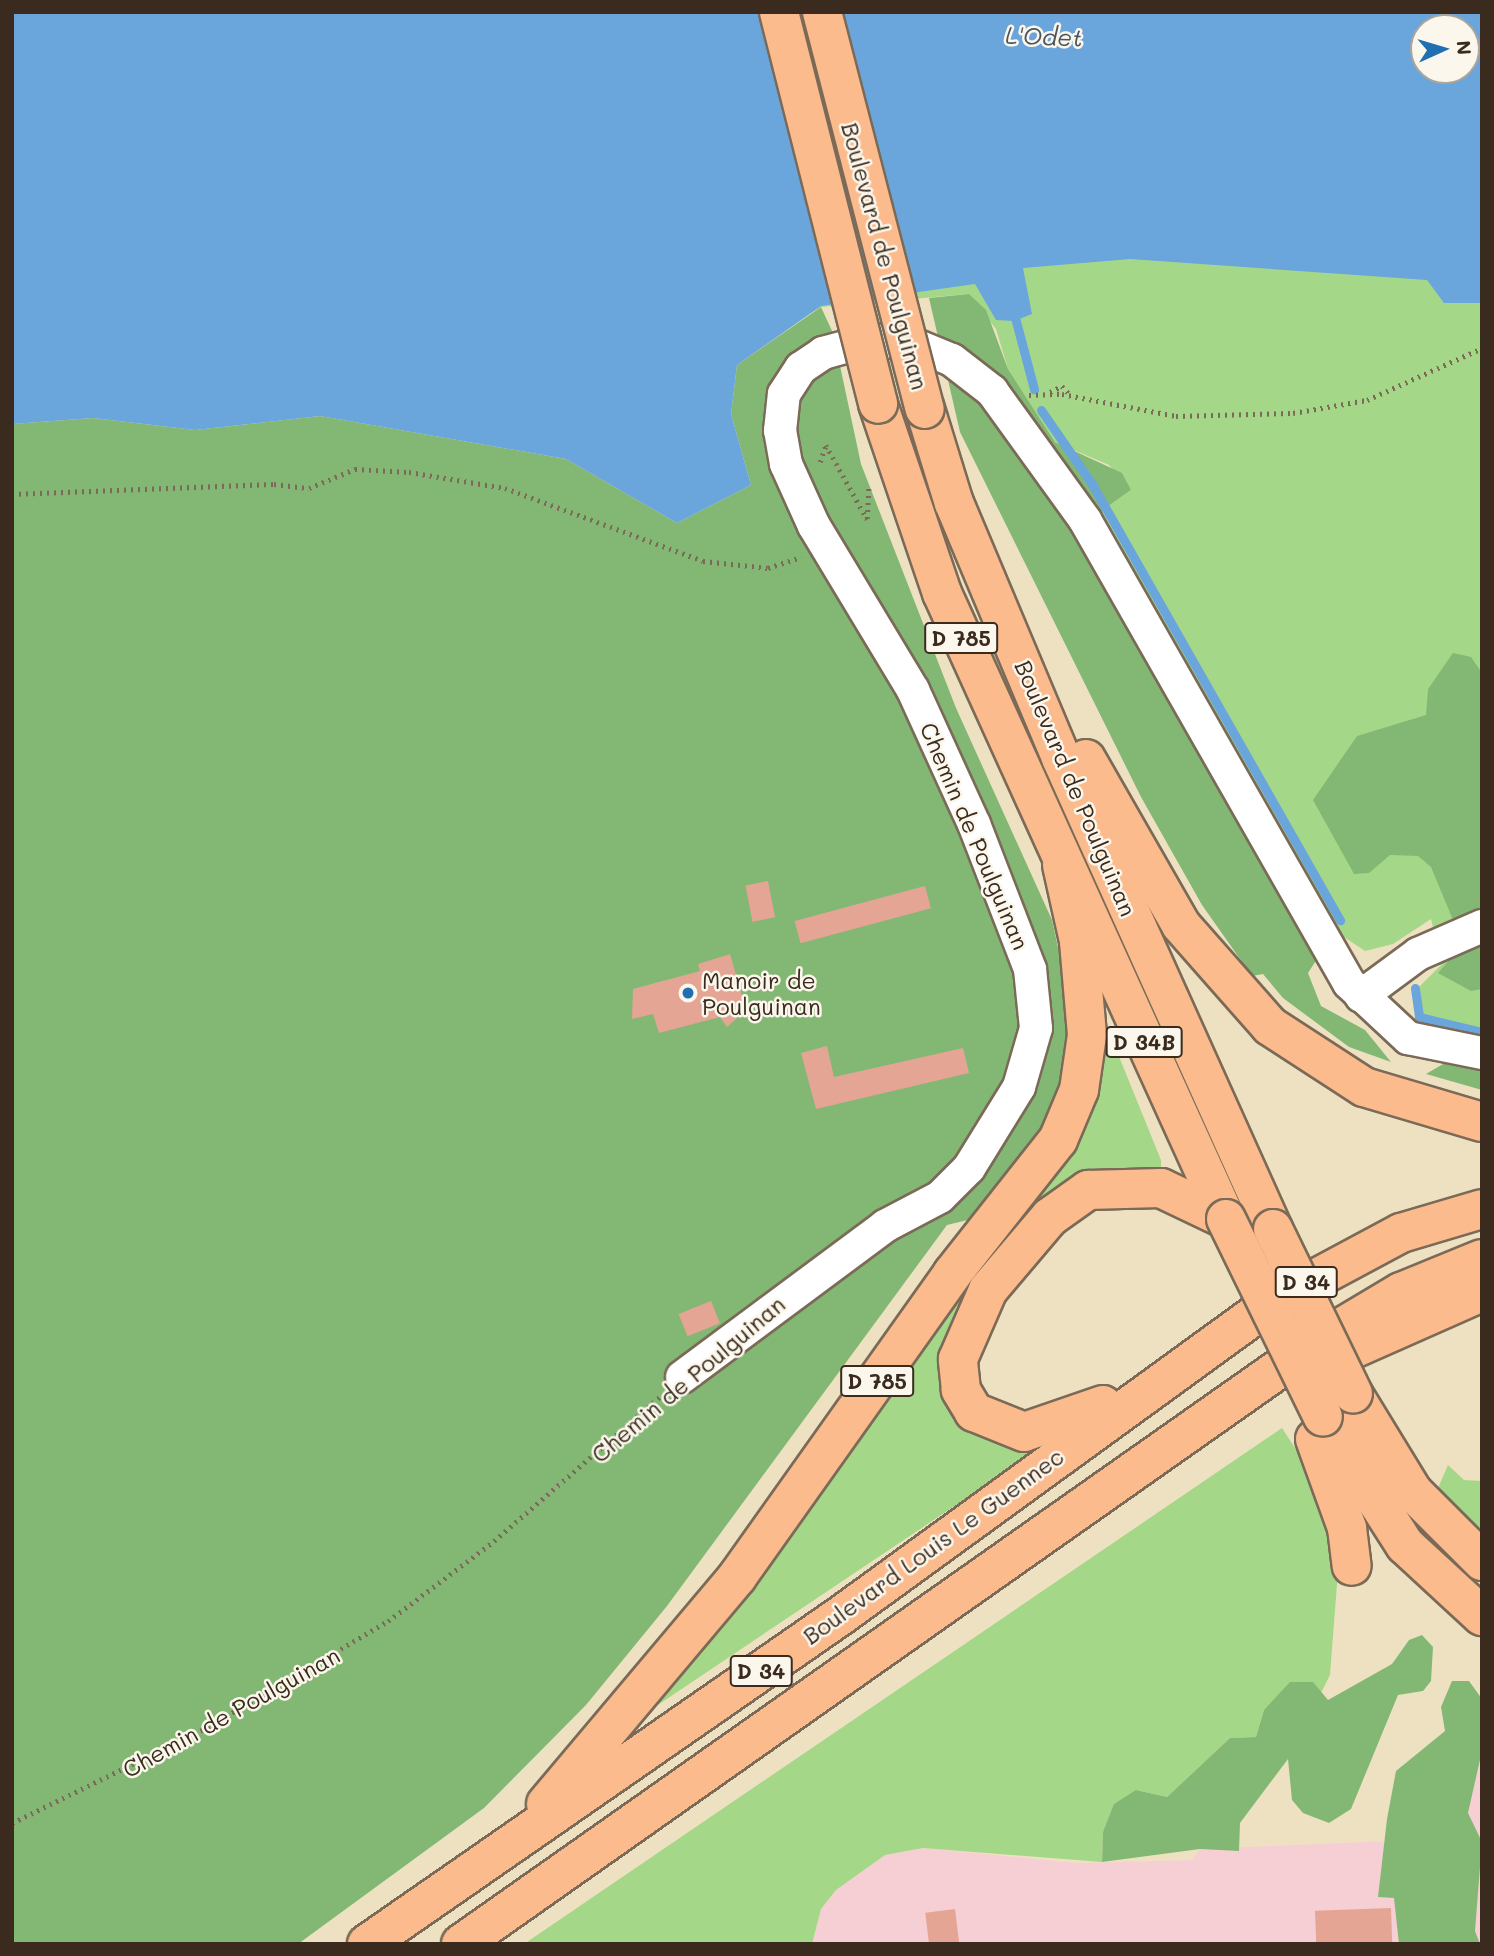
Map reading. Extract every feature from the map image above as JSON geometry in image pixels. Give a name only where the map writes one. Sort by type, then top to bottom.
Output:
[{"type":"main road","name":"Boulevard de Poulguinan","points":[[779,12],[878,404],[919,539],[1062,865],[1226,1219]]},
{"type":"main road","name":"Boulevard de Poulguinan","points":[[822,12],[925,409],[954,503],[999,601],[1061,758],[1273,1229],[1353,1395],[1413,1492],[1482,1561]]},
{"type":"main road","points":[[999,601],[1154,883],[1235,993],[1299,1050],[1343,1077],[1482,1122]]},
{"type":"main road","name":"D 785","points":[[516,1840],[737,1577],[952,1275],[1058,1140],[1079,1090],[1087,1035],[1079,941],[1062,865]]},
{"type":"main road","points":[[1147,1388],[1046,1427],[1009,1432],[974,1412],[966,1399],[958,1359],[961,1340],[1009,1261],[1062,1205],[1088,1190],[1161,1188],[1226,1219]]},
{"type":"main road","name":"Boulevard Louis Le Guennec","points":[[368,1944],[843,1614],[1147,1388],[1351,1256],[1482,1209]]},
{"type":"main road","name":"D 34B","points":[[1226,1219],[1281,1335],[1316,1421]]},
{"type":"main road","name":"D 34","points":[[461,1944],[1219,1410],[1358,1316],[1482,1259]]},
{"type":"main road","points":[[1219,1410],[1482,1292]]},
{"type":"main road","points":[[1316,1421],[1340,1506],[1352,1566]]},
{"type":"main road","points":[[1316,1421],[1399,1537],[1429,1573],[1482,1616]]},
{"type":"street","name":"Chemin de Poulguinan","points":[[682,1377],[885,1226],[940,1197],[969,1168],[1019,1087],[1036,1028],[1030,969],[974,824],[913,690],[824,543],[790,476],[780,431],[784,394],[807,363],[852,343],[914,344],[966,368],[1002,403],[1085,520],[1329,953],[1361,996],[1408,1038],[1482,1053]]},
{"type":"street","points":[[1361,996],[1418,954],[1482,926]]},
{"type":"path","points":[[1002,403],[1048,393],[1176,416],[1293,413],[1367,400],[1482,348]]},
{"type":"path","points":[[820,478],[819,451],[826,445],[867,519],[872,515],[868,474]]},
{"type":"path","points":[[12,494],[274,484],[309,488],[369,470],[505,488],[703,561],[787,566],[824,543]]},
{"type":"path","name":"Chemin de Poulguinan","points":[[12,1823],[174,1746],[388,1621],[504,1532],[682,1377]]},
{"type":"shaded area","points":[[1482,1745],[1482,1944],[812,1944],[821,1909],[836,1890],[885,1855],[923,1848],[1076,1863],[1192,1860],[1200,1849],[1411,1840]]},
{"type":"green space","points":[[12,12],[1482,126],[1482,1038],[1438,1035],[1422,1017],[1420,986],[1442,964],[1431,919],[1393,944],[1365,951],[1335,931],[1097,514],[1131,490],[1109,465],[1055,442],[1008,369],[996,329],[969,294],[821,307],[766,340],[12,424]]},
{"type":"green space","points":[[969,294],[986,310],[1008,369],[1055,442],[1122,473],[1131,490],[1097,514],[1335,931],[1308,973],[1321,1006],[1365,1030],[1391,1062],[1349,1047],[1283,998],[1263,974],[1252,976],[1202,905],[1141,797],[960,432],[929,298]]},
{"type":"green space","points":[[821,307],[833,333],[861,464],[956,708],[1052,920],[1073,1016],[1070,1070],[1050,1120],[976,1218],[947,1225],[667,1606],[586,1705],[484,1808],[298,1944],[12,1944],[12,424],[93,418],[195,430],[320,416],[566,459],[677,523],[751,485],[731,414],[737,365]]},
{"type":"green space","points":[[1453,653],[1471,657],[1482,673],[1482,989],[1471,991],[1438,973],[1463,944],[1431,867],[1418,856],[1390,855],[1369,873],[1354,874],[1313,800],[1357,736],[1426,715],[1428,689]]},
{"type":"green space","points":[[1098,1026],[1107,1027],[1161,1160],[1161,1175],[1121,1171],[981,1283],[958,1415],[983,1438],[1027,1441],[1032,1454],[622,1729],[1049,1179]]},
{"type":"green space","points":[[1450,1060],[1482,1065],[1482,1090],[1426,1074]]},
{"type":"green space","points":[[1282,1428],[1315,1479],[1338,1571],[1330,1675],[1320,1695],[1313,1682],[1264,1710],[1256,1737],[1230,1738],[1167,1797],[1136,1790],[1103,1832],[1102,1862],[923,1848],[885,1855],[836,1890],[821,1909],[812,1944],[524,1944]]},
{"type":"green space","points":[[1448,1465],[1464,1480],[1482,1481],[1482,1533],[1438,1488]]},
{"type":"green space","points":[[1422,1635],[1433,1647],[1431,1681],[1423,1691],[1398,1695],[1351,1809],[1329,1823],[1303,1813],[1292,1800],[1288,1759],[1240,1823],[1239,1851],[1200,1849],[1102,1862],[1103,1832],[1114,1804],[1136,1790],[1167,1797],[1230,1738],[1256,1737],[1264,1710],[1290,1682],[1313,1682],[1328,1700],[1392,1664],[1409,1640]]},
{"type":"green space","points":[[1452,1681],[1469,1681],[1482,1699],[1482,1751],[1468,1813],[1482,1842],[1475,1931],[1480,1944],[1399,1944],[1394,1898],[1378,1897],[1387,1819],[1396,1771],[1445,1731],[1441,1707]]},
{"type":"water","name":"L'Odet","points":[[12,12],[1482,12],[1482,303],[1444,303],[1427,280],[1130,259],[1023,268],[1032,314],[1014,321],[996,320],[975,284],[821,306],[737,365],[731,414],[751,485],[677,523],[566,459],[320,416],[195,430],[93,418],[12,424]]},
{"type":"building","points":[[768,881],[775,917],[752,922],[745,885]]},
{"type":"building","points":[[925,886],[931,908],[801,943],[795,921]]},
{"type":"building","name":"Manoir de Poulguinan","points":[[730,954],[746,1010],[727,1027],[720,1017],[659,1033],[653,1014],[632,1019],[633,989],[700,971],[698,964]]},
{"type":"building","points":[[827,1046],[834,1077],[963,1048],[969,1073],[816,1109],[801,1053]]},
{"type":"building","points":[[711,1301],[720,1323],[688,1336],[679,1314]]},
{"type":"building","points":[[1391,1908],[1392,1944],[1316,1944],[1315,1911]]},
{"type":"building","points":[[955,1909],[959,1944],[929,1944],[925,1913]]},
{"type":"waterway","points":[[1013,310],[1034,389]]},
{"type":"waterway","points":[[1041,410],[1092,484],[1340,920]]},
{"type":"waterway","points":[[1415,988],[1419,1017],[1482,1032]]},
{"type":"place","name":"Manoir de Poulguinan","points":[[688,993]]}]
